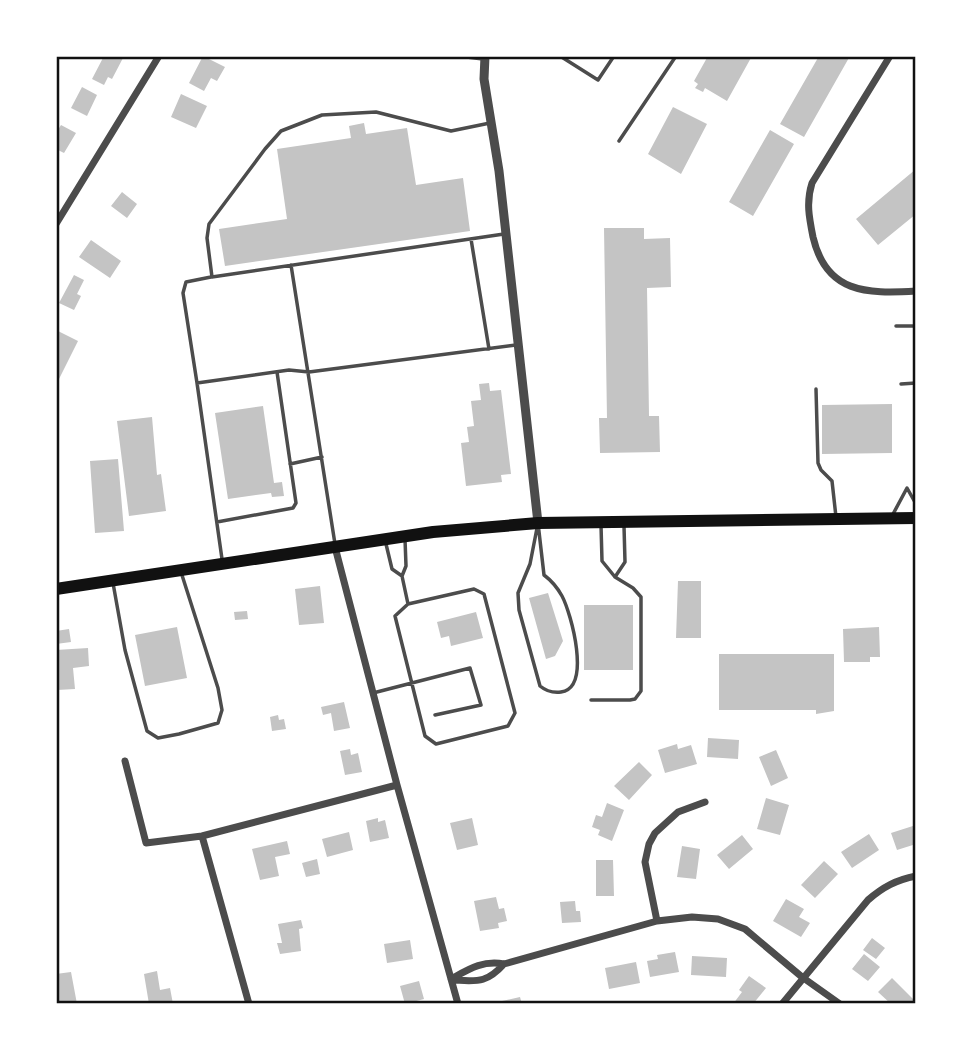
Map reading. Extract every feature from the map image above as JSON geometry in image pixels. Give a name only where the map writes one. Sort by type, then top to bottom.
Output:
[{"type":"main road","points":[[56,589],[385,538],[538,523],[916,518]]},
{"type":"street","points":[[56,224],[159,56]]},
{"type":"street","points":[[891,56],[812,183],[807,199],[809,219],[817,253],[832,277],[849,287],[890,293],[916,291]]},
{"type":"street","points":[[485,58],[484,79],[506,233],[538,523]]},
{"type":"street","points":[[335,547],[458,1004]]},
{"type":"street","points":[[125,761],[146,843],[202,836],[397,785]]},
{"type":"street","points":[[657,921],[645,862],[649,844],[655,833],[678,812],[705,802]]},
{"type":"street","points":[[202,836],[249,1004]]},
{"type":"street","points":[[782,1004],[868,900],[883,887],[916,876]]},
{"type":"street","points":[[451,979],[472,967],[491,961],[504,964],[657,921],[692,917],[718,919],[745,929],[802,977],[840,1004]]},
{"type":"street","points":[[451,979],[476,981],[493,977],[504,964]]},
{"type":"lane","points":[[458,56],[485,58]]},
{"type":"lane","points":[[560,56],[598,80],[614,56]]},
{"type":"lane","points":[[619,141],[676,56]]},
{"type":"lane","points":[[212,277],[207,238],[209,224],[281,131],[322,115],[376,112],[451,131],[491,123]]},
{"type":"lane","points":[[223,564],[183,293],[186,282],[506,233]]},
{"type":"lane","points":[[471,239],[488,349]]},
{"type":"lane","points":[[291,265],[335,547]]},
{"type":"lane","points":[[896,326],[916,326]]},
{"type":"lane","points":[[197,383],[289,370],[309,372],[518,345]]},
{"type":"lane","points":[[217,522],[293,508],[296,503],[277,372]]},
{"type":"lane","points":[[901,384],[916,383]]},
{"type":"lane","points":[[816,388],[818,463],[832,481],[836,519]]},
{"type":"lane","points":[[290,464],[322,457]]},
{"type":"lane","points":[[891,518],[907,488],[916,503]]},
{"type":"lane","points":[[591,700],[630,700],[635,699],[641,691],[640,597],[633,588],[615,577],[602,561],[601,522]]},
{"type":"lane","points":[[615,577],[625,562],[624,522]]},
{"type":"lane","points":[[538,523],[544,575],[553,582],[563,597],[576,640],[575,680],[570,688],[563,692],[546,691],[540,686],[519,610],[519,593],[530,564],[538,523]]},
{"type":"lane","points":[[404,536],[407,566],[402,576],[408,604]]},
{"type":"lane","points":[[385,538],[392,569],[402,576]]},
{"type":"lane","points":[[112,581],[125,650],[147,731],[158,737],[179,734],[218,723],[222,710],[218,688],[180,570]]},
{"type":"lane","points":[[474,589],[484,594],[515,713],[508,726],[436,744],[425,736],[395,616],[408,604],[474,589]]},
{"type":"lane","points":[[373,694],[470,668],[481,705],[435,715]]},
{"type":"building","points":[[104,56],[123,58],[112,79],[108,77],[104,85],[92,79]]},
{"type":"building","points":[[203,56],[225,67],[217,81],[211,78],[204,91],[189,83]]},
{"type":"building","points":[[708,56],[752,56],[727,101],[705,88],[703,92],[695,88],[698,84],[694,81]]},
{"type":"building","points":[[819,56],[850,56],[804,137],[780,124]]},
{"type":"building","points":[[82,87],[97,95],[87,116],[71,108]]},
{"type":"building","points":[[181,94],[207,106],[196,128],[171,117]]},
{"type":"building","points":[[673,107],[707,124],[681,174],[648,154]]},
{"type":"building","points":[[364,123],[366,134],[407,128],[416,185],[463,178],[470,231],[225,266],[219,229],[287,219],[277,149],[351,138],[349,126]]},
{"type":"building","points":[[61,125],[76,133],[64,153],[56,149],[56,133]]},
{"type":"building","points":[[770,130],[794,144],[753,216],[729,202]]},
{"type":"building","points":[[916,169],[916,214],[878,245],[856,219]]},
{"type":"building","points":[[122,192],[137,204],[127,218],[111,206]]},
{"type":"building","points":[[604,228],[644,228],[644,239],[670,238],[671,287],[647,288],[649,416],[659,416],[660,452],[600,453],[599,418],[607,418]]},
{"type":"building","points":[[91,240],[121,261],[110,278],[79,257]]},
{"type":"building","points":[[74,275],[84,280],[77,294],[81,296],[74,310],[59,303]]},
{"type":"building","points":[[56,330],[78,341],[56,385]]},
{"type":"building","points":[[489,383],[490,391],[501,390],[511,474],[501,475],[502,482],[466,486],[461,443],[469,442],[467,427],[474,426],[471,401],[481,400],[479,384]]},
{"type":"building","points":[[892,404],[892,453],[822,454],[822,405]]},
{"type":"building","points":[[263,406],[274,483],[282,482],[284,496],[272,497],[271,493],[228,499],[215,413]]},
{"type":"building","points":[[152,417],[157,475],[161,474],[166,511],[129,516],[117,421]]},
{"type":"building","points":[[118,459],[124,531],[95,533],[90,461]]},
{"type":"building","points":[[678,581],[701,581],[701,638],[676,638]]},
{"type":"building","points":[[320,586],[324,623],[299,625],[295,589]]},
{"type":"building","points":[[548,593],[563,641],[555,656],[546,659],[529,598]]},
{"type":"building","points":[[584,605],[633,605],[633,670],[584,670]]},
{"type":"building","points":[[247,611],[248,619],[235,620],[234,612]]},
{"type":"building","points":[[476,612],[483,638],[451,646],[449,636],[441,638],[437,622]]},
{"type":"building","points":[[177,627],[187,678],[145,686],[135,635]]},
{"type":"building","points":[[879,627],[880,657],[870,657],[870,662],[844,662],[843,629]]},
{"type":"building","points":[[69,629],[71,642],[56,644],[56,631]]},
{"type":"building","points":[[88,648],[89,666],[73,668],[75,689],[57,690],[56,650]]},
{"type":"building","points":[[719,654],[834,654],[834,711],[816,714],[816,710],[719,710]]},
{"type":"building","points":[[344,702],[350,728],[334,731],[331,713],[323,715],[321,707]]},
{"type":"building","points":[[278,715],[279,720],[284,719],[286,729],[272,731],[270,717]]},
{"type":"building","points":[[708,738],[739,740],[738,759],[707,757]]},
{"type":"building","points":[[677,744],[678,749],[691,745],[697,764],[665,773],[658,750]]},
{"type":"building","points":[[350,749],[351,755],[358,753],[362,772],[345,775],[340,751]]},
{"type":"building","points":[[776,750],[788,778],[771,786],[759,757]]},
{"type":"building","points":[[639,762],[652,775],[629,800],[614,786]]},
{"type":"building","points":[[766,798],[789,805],[780,835],[757,829]]},
{"type":"building","points":[[607,803],[624,810],[612,841],[598,835],[600,830],[592,827],[596,815],[602,817]]},
{"type":"building","points":[[378,818],[378,822],[385,820],[389,838],[370,842],[366,821]]},
{"type":"building","points":[[472,818],[478,845],[457,850],[450,823]]},
{"type":"building","points":[[916,825],[916,844],[897,850],[891,833]]},
{"type":"building","points":[[349,832],[353,850],[327,857],[322,839]]},
{"type":"building","points":[[869,834],[879,850],[852,868],[841,852]]},
{"type":"building","points":[[742,835],[753,849],[729,869],[717,855]]},
{"type":"building","points":[[287,841],[290,854],[275,857],[279,876],[260,880],[252,849]]},
{"type":"building","points":[[682,846],[700,849],[696,879],[677,877]]},
{"type":"building","points":[[317,859],[320,874],[306,877],[302,863]]},
{"type":"building","points":[[596,860],[613,860],[614,896],[596,896]]},
{"type":"building","points":[[824,861],[838,874],[815,898],[801,885]]},
{"type":"building","points":[[496,897],[499,909],[504,908],[507,921],[498,923],[499,928],[480,931],[474,901]]},
{"type":"building","points":[[786,899],[804,909],[799,917],[810,923],[801,937],[773,921]]},
{"type":"building","points":[[575,901],[581,922],[562,923],[560,902]]},
{"type":"building","points":[[301,920],[301,951],[280,954],[277,943],[282,943],[278,924]]},
{"type":"building","points":[[872,938],[885,948],[876,959],[863,950]]},
{"type":"building","points":[[410,940],[413,959],[387,963],[384,944]]},
{"type":"building","points":[[675,952],[679,972],[650,977],[647,961],[658,959],[657,955]]},
{"type":"building","points":[[864,954],[880,967],[868,981],[852,969]]},
{"type":"building","points":[[692,956],[727,958],[726,977],[691,975]]},
{"type":"building","points":[[636,962],[640,983],[609,989],[605,968]]},
{"type":"building","points":[[157,971],[160,990],[170,988],[173,1004],[149,1004],[144,974]]},
{"type":"building","points":[[71,972],[77,1004],[56,1004],[56,974]]},
{"type":"building","points":[[749,976],[766,988],[753,1004],[733,1004],[742,992],[739,990]]},
{"type":"building","points":[[892,978],[916,1004],[891,1004],[878,992]]},
{"type":"building","points":[[419,981],[424,999],[405,1004],[400,986]]},
{"type":"building","points":[[520,997],[522,1004],[502,1004],[502,1001]]}]
